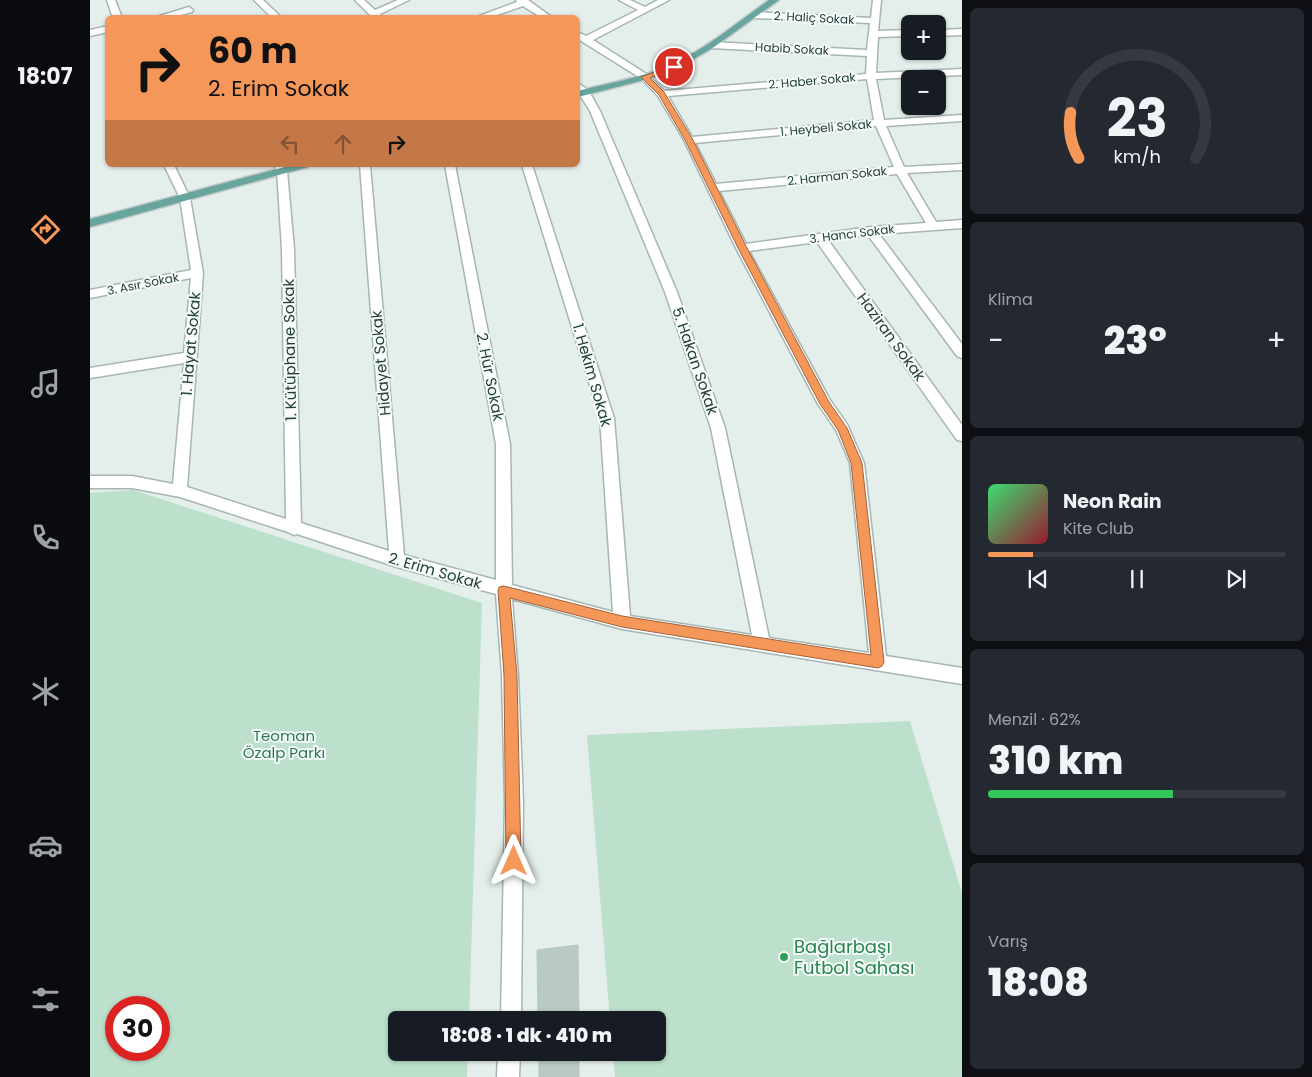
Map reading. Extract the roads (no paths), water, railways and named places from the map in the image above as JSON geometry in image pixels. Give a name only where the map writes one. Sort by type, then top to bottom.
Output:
[{"type":"main road","points":[[580,91],[645,77],[674,67],[711,45],[773,0]]},
{"type":"main road","points":[[90,222],[185,198],[281,168]]},
{"type":"street","points":[[110,0],[117,15]]},
{"type":"street","points":[[184,0],[191,14]]},
{"type":"street","points":[[258,0],[275,15]]},
{"type":"street","points":[[359,0],[376,15],[405,0]]},
{"type":"street","points":[[487,15],[525,2],[538,0]]},
{"type":"street","points":[[623,0],[645,10]]},
{"type":"street","points":[[586,40],[665,0]]},
{"type":"street","points":[[877,0],[871,76],[878,123],[900,170],[934,226]]},
{"type":"street","points":[[525,2],[544,15]]},
{"type":"street","name":"2. Haliç Sokak","points":[[754,15],[875,21]]},
{"type":"street","points":[[90,33],[104,30]]},
{"type":"street","points":[[946,33],[962,32]]},
{"type":"street","points":[[874,34],[901,33]]},
{"type":"street","points":[[580,36],[645,77],[662,94],[689,140],[742,248],[825,404],[842,428],[857,463],[878,662]]},
{"type":"street","name":"Habib Sokak","points":[[711,45],[872,53]]},
{"type":"street","name":"2. Haber Sokak","points":[[662,94],[871,76],[962,72]]},
{"type":"street","name":"5. Hakan Sokak","points":[[580,91],[595,111],[671,292],[718,428],[762,644]]},
{"type":"street","name":"1. Heybeli Sokak","points":[[689,140],[878,123],[962,118]]},
{"type":"street","name":"1. Hayat Sokak","points":[[170,167],[185,198],[197,273],[180,491]]},
{"type":"street","name":"Hidayet Sokak","points":[[365,167],[397,560]]},
{"type":"street","name":"2. Hür Sokak","points":[[450,167],[503,444],[504,591],[510,675],[514,802],[510,1011]]},
{"type":"street","name":"1. Hekim Sokak","points":[[528,167],[607,418],[622,622]]},
{"type":"street","name":"2. Harman Sokak","points":[[713,188],[900,170],[962,167]]},
{"type":"street","name":"1. Kütüphane Sokak","points":[[281,168],[288,249],[294,529]]},
{"type":"street","name":"3. Hancı Sokak","points":[[742,248],[871,231],[961,225]]},
{"type":"street","points":[[871,231],[960,347]]},
{"type":"street","name":"Haziran Sokak","points":[[820,238],[962,436]]},
{"type":"street","name":"3. Asır Sokak","points":[[90,294],[197,273]]},
{"type":"street","points":[[90,373],[189,357]]},
{"type":"street","name":"2. Erim Sokak","points":[[90,482],[132,482],[180,491],[294,529],[397,560],[622,622],[962,676]]},
{"type":"street","points":[[508,1077],[509,1061]]},
{"type":"place","name":"Bağlarbaşı Futbol Sahası","points":[[784,957]]},
{"type":"park label","name":"Teoman Özalp Parkı","points":[[284,744]]}]
